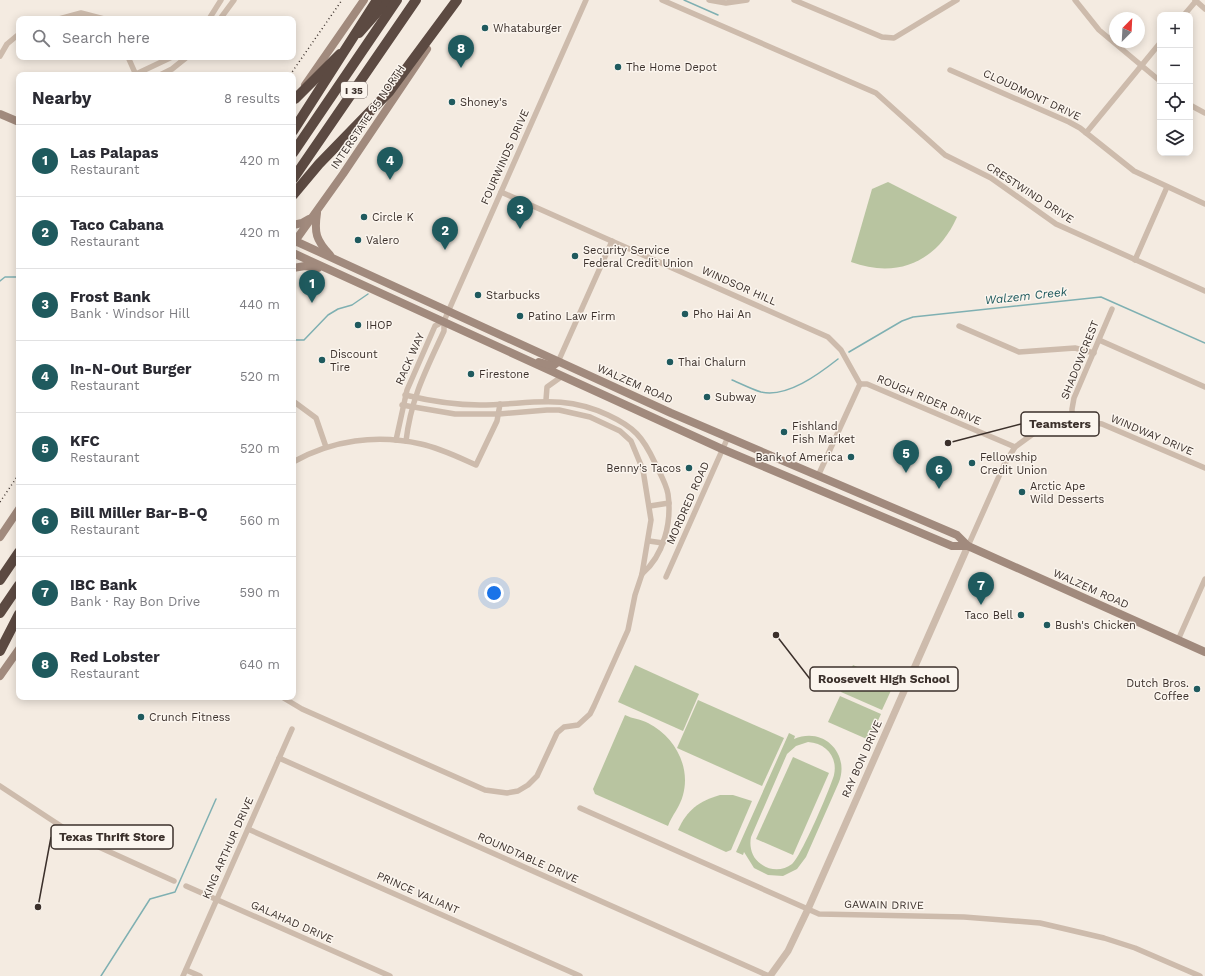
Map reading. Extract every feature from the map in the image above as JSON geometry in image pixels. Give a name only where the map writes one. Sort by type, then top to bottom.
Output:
[{"type":"highway","points":[[296,126],[377,0]]},
{"type":"highway","points":[[296,99],[365,27],[388,0]]},
{"type":"highway","name":"I 35","points":[[296,148],[397,0]]},
{"type":"highway","name":"I 35","points":[[296,175],[416,0]]},
{"type":"highway","points":[[296,191],[319,164],[394,86],[458,0]]},
{"type":"highway","points":[[0,580],[16,556]]},
{"type":"highway","points":[[0,612],[16,588]]},
{"type":"highway","points":[[0,651],[16,620]]},
{"type":"main road","points":[[296,98],[364,0]]},
{"type":"main road","name":"INTERSTATE 35 NORTH","points":[[296,239],[317,211],[458,0]]},
{"type":"main road","points":[[0,114],[16,121]]},
{"type":"main road","points":[[296,224],[302,223],[317,211]]},
{"type":"main road","points":[[317,211],[315,228],[316,236],[322,246],[333,258]]},
{"type":"main road","name":"WALZEM ROAD","points":[[296,243],[333,258],[558,362],[957,535],[968,546],[1205,652]]},
{"type":"main road","name":"WALZEM ROAD","points":[[296,254],[561,377],[722,449],[952,546],[968,546]]},
{"type":"main road","points":[[296,268],[305,266],[330,270]]},
{"type":"main road","points":[[512,354],[551,366],[555,366],[558,362]]},
{"type":"main road","points":[[771,470],[810,479],[818,476]]},
{"type":"main road","points":[[0,537],[16,513]]},
{"type":"main road","points":[[0,676],[16,653]]},
{"type":"street","points":[[211,16],[221,0]]},
{"type":"street","points":[[222,16],[234,0]]},
{"type":"street","name":"FOURWINDS DRIVE","points":[[444,322],[586,0]]},
{"type":"street","name":"CRESTWIND DRIVE","points":[[662,0],[876,93],[932,144],[950,158],[991,178],[1056,224],[1205,290]]},
{"type":"street","points":[[709,0],[726,3],[747,0]]},
{"type":"street","points":[[794,0],[882,37],[894,38],[957,0]]},
{"type":"street","points":[[1075,0],[1099,30],[1157,79]]},
{"type":"street","points":[[1186,12],[1195,0],[1205,8]]},
{"type":"street","points":[[68,16],[81,12],[94,16]]},
{"type":"street","points":[[0,56],[7,44],[16,36]]},
{"type":"street","points":[[1086,133],[1157,47]]},
{"type":"street","points":[[129,60],[134,72]]},
{"type":"street","points":[[141,72],[166,60]]},
{"type":"street","points":[[166,72],[183,60]]},
{"type":"street","name":"CLOUDMONT DRIVE","points":[[950,70],[1069,122],[1086,133],[1134,171],[1205,204]]},
{"type":"street","points":[[1193,107],[1205,113]]},
{"type":"street","points":[[1135,260],[1167,187]]},
{"type":"street","name":"WINDSOR HILL","points":[[501,192],[828,337],[841,350],[860,384]]},
{"type":"street","points":[[558,362],[612,241]]},
{"type":"street","name":"SHADOWCREST","points":[[1072,420],[1074,398],[1112,309]]},
{"type":"street","name":"RACK WAY","points":[[396,440],[405,395],[435,326],[444,322],[444,331],[414,397],[411,407],[406,442]]},
{"type":"street","points":[[959,326],[1019,352],[1075,348],[1094,353]]},
{"type":"street","points":[[1099,340],[1205,387]]},
{"type":"street","points":[[546,400],[547,387],[561,377]]},
{"type":"street","name":"ROUGH RIDER DRIVE","points":[[818,476],[860,384],[868,384],[1015,447]]},
{"type":"street","points":[[405,395],[437,403],[458,404],[500,404],[546,400],[577,403],[594,408],[634,429],[648,449],[667,490],[669,503],[663,543],[651,566],[642,574]]},
{"type":"street","points":[[296,403],[316,418],[326,447]]},
{"type":"street","points":[[296,461],[326,447],[352,440],[375,439],[396,440],[429,446],[476,465],[499,414],[500,404]]},
{"type":"street","points":[[287,700],[302,709],[485,790],[507,793],[518,791],[528,785],[537,776],[557,733],[564,727],[578,725],[590,714],[628,630],[635,595],[642,574],[649,541],[651,520],[650,506],[643,470],[638,453],[631,441],[620,431],[590,417],[559,410],[499,414],[455,414],[402,405]]},
{"type":"street","name":"WINDWAY DRIVE","points":[[968,546],[1004,465],[1015,447],[1030,435],[1044,427],[1072,420],[1085,420],[1102,424],[1205,468]]},
{"type":"street","name":"MORDRED ROAD","points":[[666,577],[728,437]]},
{"type":"street","points":[[650,506],[669,503]]},
{"type":"street","points":[[649,541],[663,543]]},
{"type":"street","name":"RAY BON DRIVE","points":[[770,976],[788,951],[808,909],[968,546]]},
{"type":"street","points":[[1178,640],[1205,579]]},
{"type":"street","name":"KING ARTHUR DRIVE","points":[[183,976],[292,729]]},
{"type":"street","name":"ROUNDTABLE DRIVE","points":[[279,758],[770,976]]},
{"type":"street","points":[[0,786],[79,838],[174,881]]},
{"type":"street","name":"GAWAIN DRIVE","points":[[580,808],[819,914],[964,917],[1040,923],[1104,938],[1135,948],[1200,976]]},
{"type":"street","name":"PRINCE VALIANT","points":[[248,829],[580,976]]},
{"type":"street","name":"GALAHAD DRIVE","points":[[186,886],[390,976]]},
{"type":"street","points":[[186,970],[200,976]]},
{"type":"green space","points":[[888,182],[957,217],[949,233],[938,245],[927,255],[914,263],[899,267],[884,268],[868,267],[851,262],[872,189]]},
{"type":"green space","points":[[635,665],[699,694],[683,731],[618,702]]},
{"type":"green space","points":[[853,665],[894,684],[882,710],[841,692]]},
{"type":"green space","points":[[840,696],[881,714],[869,740],[828,722]]},
{"type":"green space","points":[[698,700],[784,738],[762,786],[677,748]]},
{"type":"green space","points":[[625,715],[645,722],[666,736],[673,744],[682,763],[685,773],[683,795],[668,826],[595,794],[593,789]]},
{"type":"green space","points":[[789,733],[795,736],[794,739],[805,736],[815,736],[824,739],[832,745],[841,761],[839,782],[806,857],[797,869],[783,876],[768,875],[754,868],[744,852],[743,855],[736,852]],"holes":[[[808,742],[820,745],[829,752],[834,762],[834,775],[815,822],[796,859],[792,864],[785,868],[768,868],[755,859],[750,845],[751,837],[787,754],[796,746]]]},
{"type":"green space","points":[[793,757],[829,773],[793,855],[756,839]]},
{"type":"green space","points":[[720,795],[733,795],[752,801],[731,850],[726,852],[678,830],[685,817],[694,807],[706,800]]},
{"type":"waterway","points":[[684,0],[718,15]]},
{"type":"waterway","name":"Walzem Creek","points":[[0,281],[5,277],[16,277]]},
{"type":"waterway","name":"Walzem Creek","points":[[296,340],[304,340],[328,315],[338,309],[352,305],[368,294]]},
{"type":"waterway","name":"Walzem Creek","points":[[849,352],[902,321],[913,317],[1101,297],[1205,343]]},
{"type":"waterway","name":"Walzem Creek","points":[[732,380],[761,392],[771,393],[792,388],[812,378],[838,359]]},
{"type":"waterway","points":[[101,976],[150,899],[175,892],[216,799]]},
{"type":"railway","points":[[292,72],[342,0]]},
{"type":"railway","points":[[0,502],[16,478]]},
{"type":"place","name":"Whataburger","points":[[485,28]]},
{"type":"place","name":"The Home Depot","points":[[618,67]]},
{"type":"place","name":"Red Lobster","points":[[461,68]]},
{"type":"place","name":"Shoney's","points":[[452,102]]},
{"type":"place","name":"In-N-Out Burger","points":[[390,180]]},
{"type":"place","name":"Circle K","points":[[364,217]]},
{"type":"place","name":"Frost Bank","points":[[520,229]]},
{"type":"place","name":"Valero","points":[[358,240]]},
{"type":"place","name":"Taco Cabana","points":[[445,250]]},
{"type":"place","name":"Security Service Federal Credit Union","points":[[575,256]]},
{"type":"place","name":"Starbucks","points":[[478,295]]},
{"type":"place","name":"Las Palapas","points":[[312,303]]},
{"type":"place","name":"Pho Hai An","points":[[685,314]]},
{"type":"place","name":"Patino Law Firm","points":[[520,316]]},
{"type":"place","name":"IHOP","points":[[358,325]]},
{"type":"place","name":"Discount Tire","points":[[322,360]]},
{"type":"place","name":"Thai Chalurn","points":[[670,362]]},
{"type":"place","name":"Firestone","points":[[471,374]]},
{"type":"place","name":"Subway","points":[[707,397]]},
{"type":"place","name":"Fishland Fish Market","points":[[784,432]]},
{"type":"place","name":"Teamsters","points":[[948,443]]},
{"type":"place","name":"Bank of America","points":[[851,457]]},
{"type":"place","name":"Fellowship Credit Union","points":[[972,463]]},
{"type":"place","name":"Benny's Tacos","points":[[689,468]]},
{"type":"place","name":"KFC","points":[[906,473]]},
{"type":"place","name":"Bill Miller Bar-B-Q","points":[[939,489]]},
{"type":"place","name":"Arctic Ape Wild Desserts","points":[[1022,492]]},
{"type":"place","name":"IBC Bank","points":[[981,605]]},
{"type":"place","name":"Taco Bell","points":[[1021,615]]},
{"type":"place","name":"Bush's Chicken","points":[[1047,625]]},
{"type":"place","name":"Roosevelt High School","points":[[776,635]]},
{"type":"place","name":"Dutch Bros. Coffee","points":[[1197,689]]},
{"type":"place","name":"Crunch Fitness","points":[[141,717]]},
{"type":"place","name":"Texas Thrift Store","points":[[38,907]]}]
